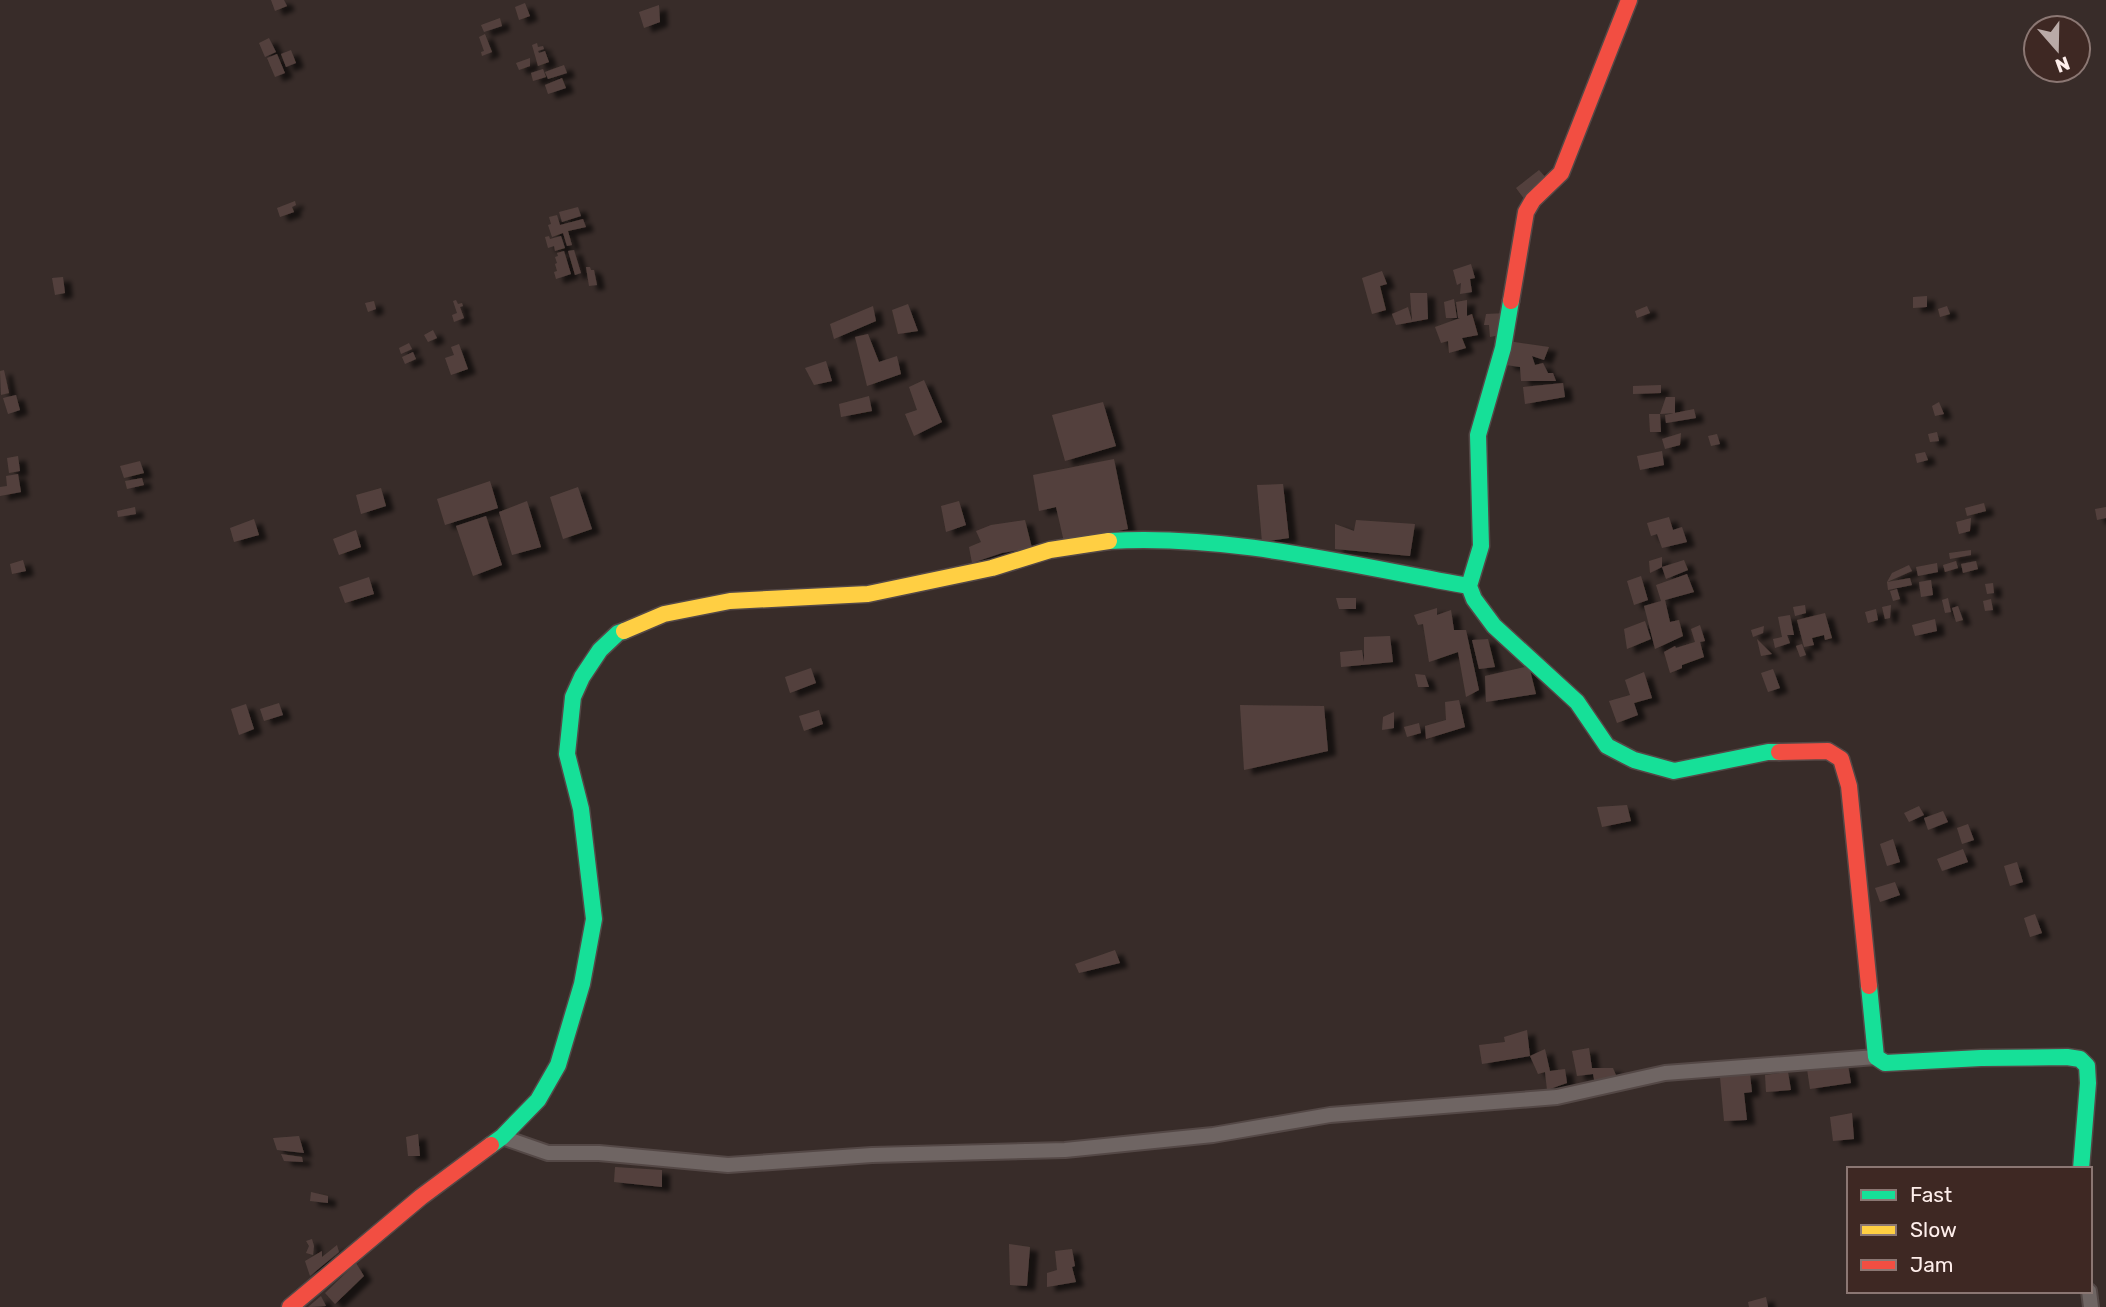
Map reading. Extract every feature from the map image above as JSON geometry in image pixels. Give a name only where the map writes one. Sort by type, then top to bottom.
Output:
[{"type":"street","points":[[1629,0],[1561,173],[1533,200],[1527,212],[1503,348],[1478,435],[1481,547],[1469,586],[1474,599],[1494,626],[1577,702],[1607,746],[1634,760],[1674,771],[1768,752],[1828,751],[1841,759],[1849,786],[1876,1057]]},
{"type":"street","points":[[290,1307],[421,1197],[502,1137],[538,1100],[558,1065],[582,984],[594,919],[582,809],[567,754],[573,697],[600,650],[618,633],[664,614],[730,601],[868,594],[992,568],[1049,550],[1102,541],[1154,538],[1223,542],[1469,586]]},
{"type":"street","points":[[502,1137],[548,1153],[599,1153],[728,1165],[872,1155],[1065,1150],[1213,1135],[1330,1115],[1557,1097],[1665,1073],[1876,1057],[1885,1063],[2067,1057],[2080,1059],[2087,1066],[2081,1167]]},
{"type":"building","points":[[271,0],[284,0],[287,6],[275,11]]},
{"type":"building","points":[[525,3],[530,16],[519,20],[515,7]]},
{"type":"building","points":[[659,5],[660,22],[644,28],[639,12]]},
{"type":"building","points":[[500,18],[502,26],[484,32],[481,25]]},
{"type":"building","points":[[485,34],[492,52],[482,56],[481,52],[484,51],[479,37]]},
{"type":"building","points":[[269,38],[276,52],[265,57],[259,43]]},
{"type":"building","points":[[537,43],[538,47],[543,46],[544,49],[538,51],[539,53],[545,51],[549,62],[538,66],[532,45]]},
{"type":"building","points":[[291,50],[296,63],[286,67],[281,54]]},
{"type":"building","points":[[277,54],[285,73],[275,77],[267,58]]},
{"type":"building","points":[[530,58],[530,66],[519,70],[516,63]]},
{"type":"building","points":[[564,65],[567,73],[548,79],[545,72]]},
{"type":"building","points":[[543,69],[546,77],[533,81],[531,73]]},
{"type":"building","points":[[562,78],[566,88],[548,94],[545,85]]},
{"type":"building","points":[[1539,170],[1548,180],[1525,200],[1516,188]]},
{"type":"building","points":[[295,201],[296,205],[292,207],[294,212],[280,217],[277,208]]},
{"type":"building","points":[[578,207],[581,216],[562,222],[559,212]]},
{"type":"building","points":[[557,215],[560,225],[583,219],[586,227],[568,231],[572,245],[567,246],[563,233],[552,237],[548,225],[551,224],[549,217]]},
{"type":"building","points":[[549,236],[550,239],[561,236],[565,248],[555,251],[554,246],[548,248],[545,237]]},
{"type":"building","points":[[574,250],[581,273],[575,275],[568,251]]},
{"type":"building","points":[[564,251],[571,274],[556,279],[555,257],[558,256],[557,253]]},
{"type":"building","points":[[1471,264],[1475,278],[1470,279],[1472,292],[1460,294],[1461,283],[1457,285],[1453,270]]},
{"type":"building","points":[[586,267],[594,270],[597,285],[589,286]]},
{"type":"building","points":[[1382,271],[1387,284],[1380,286],[1386,310],[1372,314],[1362,278]]},
{"type":"building","points":[[63,277],[65,293],[55,295],[52,278]]},
{"type":"building","points":[[1410,293],[1427,293],[1428,319],[1396,325],[1392,314],[1408,307],[1412,321]]},
{"type":"building","points":[[1927,296],[1927,307],[1913,308],[1913,297]]},
{"type":"building","points":[[1454,299],[1457,318],[1446,318],[1444,302]]},
{"type":"building","points":[[456,300],[458,304],[462,303],[463,306],[460,307],[464,318],[454,322],[452,315],[457,313],[453,301]]},
{"type":"building","points":[[1467,300],[1467,316],[1472,314],[1478,335],[1462,338],[1466,348],[1449,353],[1448,341],[1441,343],[1435,327],[1460,318],[1456,302]]},
{"type":"building","points":[[374,301],[376,309],[368,312],[365,303]]},
{"type":"building","points":[[908,304],[918,331],[898,334],[892,310]]},
{"type":"building","points":[[873,306],[876,321],[834,339],[830,324]]},
{"type":"building","points":[[1647,306],[1650,313],[1637,318],[1635,311]]},
{"type":"building","points":[[1947,306],[1950,314],[1940,317],[1938,309]]},
{"type":"building","points":[[1507,313],[1500,335],[1490,337],[1489,325],[1484,325],[1486,314]]},
{"type":"building","points":[[433,330],[437,338],[428,342],[424,335]]},
{"type":"building","points":[[868,334],[879,362],[897,356],[901,374],[867,386],[855,337]]},
{"type":"building","points":[[1508,341],[1549,347],[1544,360],[1532,356],[1535,365],[1543,363],[1548,373],[1553,373],[1556,381],[1521,381],[1520,367],[1506,365]]},
{"type":"building","points":[[409,343],[412,349],[401,354],[399,348]]},
{"type":"building","points":[[459,344],[468,369],[451,375],[445,358],[454,355],[451,347]]},
{"type":"building","points":[[413,352],[416,359],[405,364],[402,357]]},
{"type":"building","points":[[826,361],[832,381],[814,385],[805,368]]},
{"type":"building","points":[[4,370],[9,393],[1,395],[0,371]]},
{"type":"building","points":[[924,380],[942,422],[914,436],[905,414],[917,410],[909,387]]},
{"type":"building","points":[[1563,383],[1565,397],[1525,404],[1523,387]]},
{"type":"building","points":[[1661,385],[1661,393],[1633,394],[1633,386]]},
{"type":"building","points":[[16,395],[20,410],[8,414],[3,398]]},
{"type":"building","points":[[869,396],[872,411],[841,417],[839,404]]},
{"type":"building","points":[[1666,397],[1675,397],[1675,413],[1660,414]]},
{"type":"building","points":[[1103,402],[1116,446],[1065,461],[1052,415]]},
{"type":"building","points":[[1939,402],[1944,414],[1935,416],[1932,406]]},
{"type":"building","points":[[1694,409],[1696,418],[1666,423],[1665,415]]},
{"type":"building","points":[[1649,414],[1660,414],[1661,432],[1650,432]]},
{"type":"building","points":[[1937,432],[1939,441],[1930,442],[1928,434]]},
{"type":"building","points":[[1681,433],[1680,445],[1665,449],[1662,439]]},
{"type":"building","points":[[1717,434],[1720,444],[1711,446],[1708,436]]},
{"type":"building","points":[[1662,451],[1664,465],[1640,470],[1637,456]]},
{"type":"building","points":[[1925,452],[1928,460],[1917,463],[1915,454]]},
{"type":"building","points":[[18,456],[20,471],[9,473],[7,458]]},
{"type":"building","points":[[1114,459],[1128,529],[1064,542],[1056,507],[1039,511],[1033,475]]},
{"type":"building","points":[[140,461],[144,473],[124,478],[120,466]]},
{"type":"building","points":[[18,474],[21,492],[0,496],[0,487],[7,486],[6,476]]},
{"type":"building","points":[[142,478],[144,485],[127,489],[125,481]]},
{"type":"building","points":[[490,481],[498,508],[445,525],[437,499]]},
{"type":"building","points":[[1283,484],[1289,538],[1262,542],[1257,485]]},
{"type":"building","points":[[578,487],[592,529],[563,539],[550,497]]},
{"type":"building","points":[[381,488],[386,506],[361,514],[356,495]]},
{"type":"building","points":[[527,501],[541,547],[512,555],[499,512]]},
{"type":"building","points":[[959,501],[966,525],[946,532],[941,506]]},
{"type":"building","points":[[1984,503],[1986,511],[1967,516],[1965,508]]},
{"type":"building","points":[[135,507],[136,514],[118,517],[117,511]]},
{"type":"building","points":[[2106,507],[2106,518],[2097,520],[2095,509]]},
{"type":"building","points":[[486,516],[502,565],[473,576],[456,526]]},
{"type":"building","points":[[1669,517],[1673,530],[1682,527],[1687,542],[1662,548],[1657,534],[1651,536],[1647,523]]},
{"type":"building","points":[[1971,518],[1970,531],[1959,534],[1956,522]]},
{"type":"building","points":[[254,519],[259,535],[234,542],[230,528]]},
{"type":"building","points":[[1025,520],[1032,548],[1002,553],[972,563],[969,547],[981,542],[976,531],[991,525]]},
{"type":"building","points":[[1356,520],[1415,524],[1410,556],[1335,549],[1335,524],[1354,531]]},
{"type":"building","points":[[356,530],[361,547],[339,555],[333,539]]},
{"type":"building","points":[[1971,550],[1971,555],[1950,559],[1949,553]]},
{"type":"building","points":[[1662,557],[1662,567],[1650,573],[1649,561]]},
{"type":"building","points":[[23,560],[26,571],[12,574],[10,564]]},
{"type":"building","points":[[1684,560],[1688,570],[1666,579],[1662,567]]},
{"type":"building","points":[[1956,561],[1958,568],[1945,572],[1943,565]]},
{"type":"building","points":[[1976,561],[1978,569],[1963,573],[1961,564]]},
{"type":"building","points":[[1937,563],[1938,572],[1918,576],[1916,567]]},
{"type":"building","points":[[1909,565],[1912,571],[1887,582],[1892,573]]},
{"type":"building","points":[[1687,574],[1694,592],[1665,600],[1670,622],[1679,620],[1683,636],[1655,649],[1644,606],[1661,601],[1656,585]]},
{"type":"building","points":[[1641,576],[1648,600],[1634,605],[1627,581]]},
{"type":"building","points":[[369,577],[374,594],[345,603],[339,587]]},
{"type":"building","points":[[1910,578],[1912,585],[1888,590],[1887,582]]},
{"type":"building","points":[[1931,580],[1933,595],[1921,597],[1919,582]]},
{"type":"building","points":[[1993,583],[1994,593],[1987,594],[1985,584]]},
{"type":"building","points":[[1897,589],[1900,599],[1893,601],[1890,591]]},
{"type":"building","points":[[1336,598],[1356,598],[1356,609],[1339,609]]},
{"type":"building","points":[[1948,598],[1951,612],[1945,613],[1942,600]]},
{"type":"building","points":[[1991,599],[1993,610],[1985,611],[1983,601]]},
{"type":"building","points":[[1805,605],[1806,613],[1795,616],[1793,607]]},
{"type":"building","points":[[1891,605],[1890,618],[1885,619],[1882,607]]},
{"type":"building","points":[[1958,606],[1963,620],[1956,622],[1952,608]]},
{"type":"building","points":[[1437,608],[1437,615],[1451,610],[1454,630],[1466,630],[1479,690],[1466,697],[1458,652],[1429,662],[1423,624],[1418,625],[1414,615]]},
{"type":"building","points":[[1876,609],[1878,620],[1868,623],[1865,612]]},
{"type":"building","points":[[1825,613],[1832,638],[1825,640],[1824,635],[1812,638],[1814,645],[1804,647],[1797,620]]},
{"type":"building","points":[[1790,615],[1794,635],[1787,635],[1790,643],[1775,648],[1773,639],[1782,637],[1778,617]]},
{"type":"building","points":[[1935,619],[1937,631],[1915,636],[1912,625]]},
{"type":"building","points":[[1645,621],[1651,639],[1627,649],[1624,629]]},
{"type":"building","points":[[1700,625],[1705,641],[1700,642],[1704,657],[1682,665],[1682,668],[1670,673],[1664,652],[1675,646],[1676,648],[1695,642],[1691,629]]},
{"type":"building","points":[[1764,626],[1763,633],[1753,637],[1751,630]]},
{"type":"building","points":[[1390,636],[1393,662],[1341,667],[1340,652],[1362,650],[1364,662],[1364,637]]},
{"type":"building","points":[[1488,639],[1495,667],[1479,669],[1472,640]]},
{"type":"building","points":[[1757,639],[1772,654],[1761,656]]},
{"type":"building","points":[[1802,644],[1806,655],[1800,657],[1796,646]]},
{"type":"building","points":[[1529,666],[1536,694],[1486,702],[1485,676]]},
{"type":"building","points":[[811,668],[816,683],[790,693],[785,677]]},
{"type":"building","points":[[1773,669],[1780,688],[1768,692],[1761,673]]},
{"type":"building","points":[[1644,672],[1652,698],[1634,703],[1638,715],[1617,723],[1609,701],[1630,695],[1625,680]]},
{"type":"building","points":[[1415,674],[1425,675],[1429,687],[1418,687]]},
{"type":"building","points":[[1459,700],[1465,727],[1426,739],[1425,726],[1446,720],[1445,702]]},
{"type":"building","points":[[279,703],[283,715],[264,721],[260,709]]},
{"type":"building","points":[[246,704],[254,729],[239,735],[231,709]]},
{"type":"building","points":[[1240,705],[1324,706],[1328,751],[1244,770]]},
{"type":"building","points":[[819,710],[823,724],[804,731],[799,716]]},
{"type":"building","points":[[1394,712],[1394,728],[1382,730],[1383,717]]},
{"type":"building","points":[[1419,723],[1421,733],[1407,737],[1404,727]]},
{"type":"building","points":[[1627,805],[1631,821],[1602,827],[1597,807]]},
{"type":"building","points":[[1919,806],[1924,815],[1909,822],[1904,813]]},
{"type":"building","points":[[1943,811],[1948,822],[1928,830],[1924,818]]},
{"type":"building","points":[[1968,824],[1974,840],[1962,844],[1957,828]]},
{"type":"building","points":[[1893,839],[1900,862],[1887,866],[1880,844]]},
{"type":"building","points":[[1963,849],[1968,862],[1942,871],[1937,859]]},
{"type":"building","points":[[2017,862],[2023,882],[2010,886],[2004,866]]},
{"type":"building","points":[[1895,882],[1900,895],[1880,902],[1875,888]]},
{"type":"building","points":[[2035,914],[2042,933],[2030,937],[2024,918]]},
{"type":"building","points":[[1115,950],[1120,963],[1079,973],[1075,964]]},
{"type":"building","points":[[1527,1030],[1530,1056],[1482,1064],[1479,1045],[1505,1042],[1504,1037]]},
{"type":"building","points":[[1589,1048],[1592,1068],[1613,1068],[1618,1080],[1595,1084],[1593,1074],[1577,1076],[1572,1051]]},
{"type":"building","points":[[1545,1049],[1550,1071],[1565,1069],[1567,1083],[1547,1090],[1545,1072],[1538,1074],[1530,1056]]},
{"type":"building","points":[[1848,1065],[1851,1083],[1810,1089],[1807,1069]]},
{"type":"building","points":[[1788,1072],[1791,1090],[1766,1092],[1765,1075]]},
{"type":"building","points":[[1750,1074],[1752,1092],[1744,1093],[1747,1120],[1724,1121],[1720,1077]]},
{"type":"building","points":[[1852,1113],[1854,1139],[1833,1141],[1830,1117]]},
{"type":"building","points":[[418,1134],[420,1156],[408,1156],[406,1137]]},
{"type":"building","points":[[299,1136],[304,1153],[277,1150],[273,1138]]},
{"type":"building","points":[[281,1154],[302,1157],[303,1162],[284,1161]]},
{"type":"building","points":[[615,1167],[662,1170],[662,1187],[614,1182]]},
{"type":"building","points":[[311,1192],[328,1196],[328,1203],[310,1201]]},
{"type":"building","points":[[312,1239],[313,1255],[306,1253],[309,1246],[306,1241]]},
{"type":"building","points":[[1009,1244],[1030,1247],[1027,1286],[1010,1285]]},
{"type":"building","points":[[337,1245],[339,1252],[310,1276],[305,1261],[322,1251],[322,1257]]},
{"type":"building","points":[[1072,1249],[1075,1266],[1072,1267],[1076,1282],[1047,1287],[1047,1273],[1057,1270],[1055,1251]]},
{"type":"building","points":[[356,1263],[364,1276],[335,1304],[325,1293]]},
{"type":"building","points":[[321,1296],[326,1306],[308,1307]]},
{"type":"building","points":[[1766,1297],[1768,1307],[1749,1307],[1748,1302]]},
{"type":"traffic: fast","points":[[1511,301],[1503,348],[1478,435],[1481,546],[1469,586],[1474,599],[1494,626],[1577,702],[1607,746],[1634,760],[1674,771],[1779,752]]},
{"type":"traffic: fast","points":[[1109,541],[1200,542],[1245,547],[1469,586]]},
{"type":"traffic: fast","points":[[491,1145],[538,1100],[558,1065],[582,984],[594,919],[581,809],[567,754],[573,697],[582,677],[600,650],[618,633],[624,631]]},
{"type":"traffic: fast","points":[[1869,986],[1876,1057],[1885,1063],[1981,1058],[2080,1059],[2087,1066],[2088,1083],[2081,1167]]},
{"type":"traffic: slow","points":[[624,631],[664,614],[730,601],[868,594],[992,568],[1050,550],[1109,541]]},
{"type":"traffic: jam","points":[[1511,301],[1526,212],[1533,200],[1561,173],[1629,0]]},
{"type":"traffic: jam","points":[[1779,752],[1828,751],[1841,759],[1849,786],[1869,986]]},
{"type":"traffic: jam","points":[[290,1307],[421,1197],[491,1145]]}]
